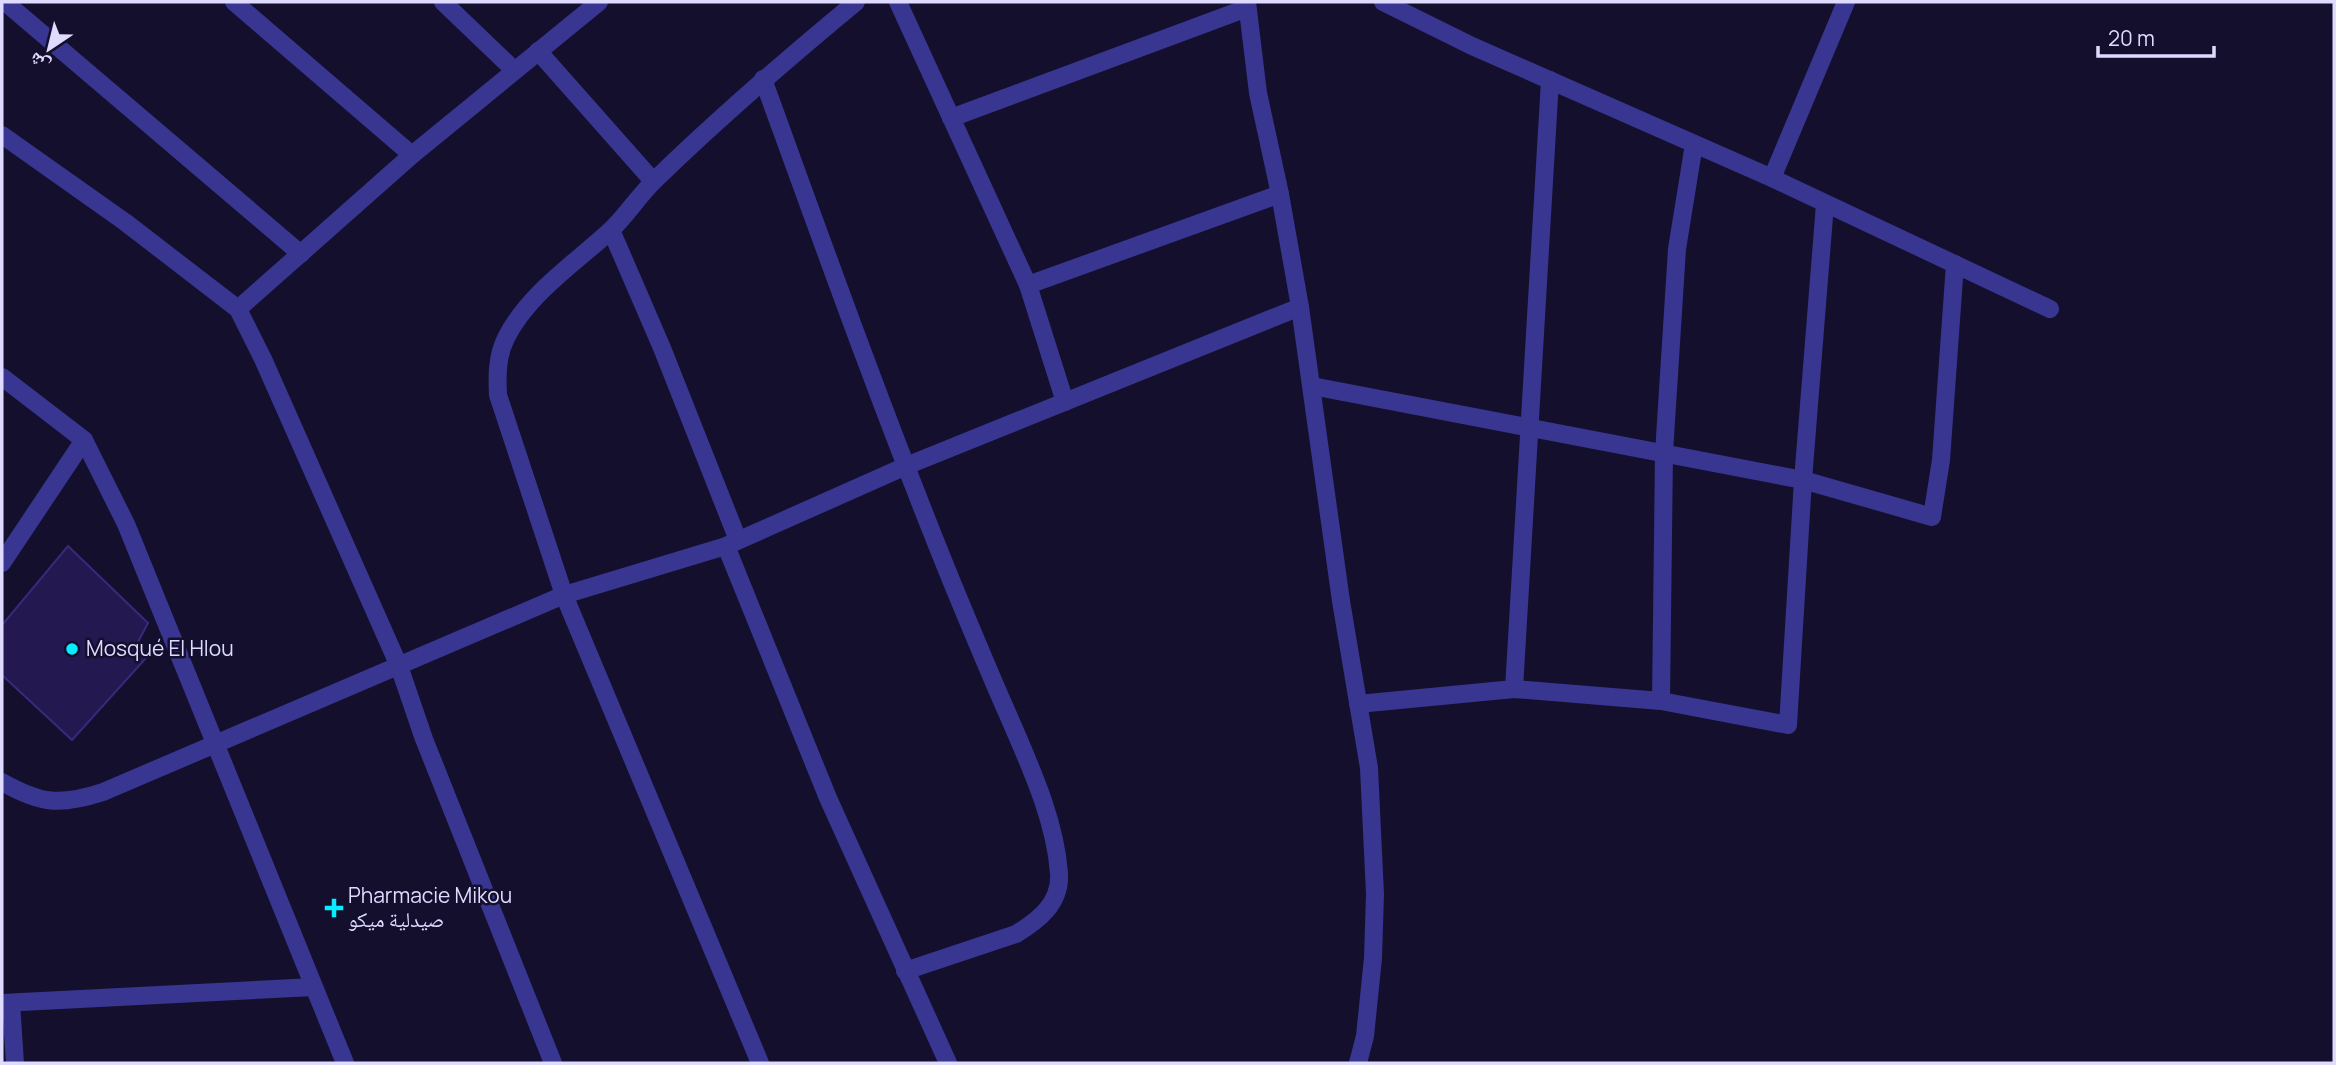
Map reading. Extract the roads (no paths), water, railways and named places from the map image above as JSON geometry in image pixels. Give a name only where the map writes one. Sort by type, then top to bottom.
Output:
[{"type":"street","points":[[5,2],[301,254]]},
{"type":"street","points":[[234,2],[412,155]]},
{"type":"street","points":[[443,2],[514,70]]},
{"type":"street","points":[[238,309],[412,155],[599,2]]},
{"type":"street","points":[[760,1063],[564,595],[498,395],[497,366],[506,337],[541,292],[567,266],[611,230],[653,181],[763,79],[856,2]]},
{"type":"street","points":[[898,2],[1028,285],[1065,402]]},
{"type":"street","points":[[1383,2],[1472,46],[1772,178],[2050,309]]},
{"type":"street","points":[[1772,178],[1846,2]]},
{"type":"street","points":[[951,118],[1247,5],[1258,93],[1280,194],[1300,307],[1341,601],[1369,768],[1376,894],[1373,958],[1364,1036],[1358,1063]]},
{"type":"street","points":[[538,51],[653,181]]},
{"type":"street","points":[[763,79],[905,466],[972,633],[1032,771],[1056,850],[1059,876],[1057,893],[1048,911],[1032,925],[1016,934],[905,971]]},
{"type":"street","points":[[1514,690],[1550,80]]},
{"type":"street","points":[[2,135],[125,222],[238,309],[263,359],[398,666],[424,739],[553,1063]]},
{"type":"street","points":[[1661,701],[1664,453],[1677,249],[1694,144]]},
{"type":"street","points":[[1028,285],[1280,194]]},
{"type":"street","points":[[1358,704],[1514,690],[1661,701],[1788,725],[1803,480],[1825,204]]},
{"type":"street","points":[[611,230],[662,348],[828,797],[948,1063]]},
{"type":"street","points":[[1312,386],[1803,480],[1933,517],[1941,460],[1955,264]]},
{"type":"street","points":[[2,782],[21,793],[44,800],[65,802],[103,793],[564,595],[732,543],[905,466],[1300,307]]},
{"type":"street","points":[[2,377],[84,440],[126,524],[170,629],[345,1063]]},
{"type":"street","points":[[2,563],[84,440]]},
{"type":"street","points":[[15,1063],[6,1003],[314,987]]},
{"type":"place","name":"Mosqué El Hlou","points":[[72,649]]},
{"type":"place","name":"Pharmacie Mikou صيدلية ميكو","points":[[334,908]]}]
